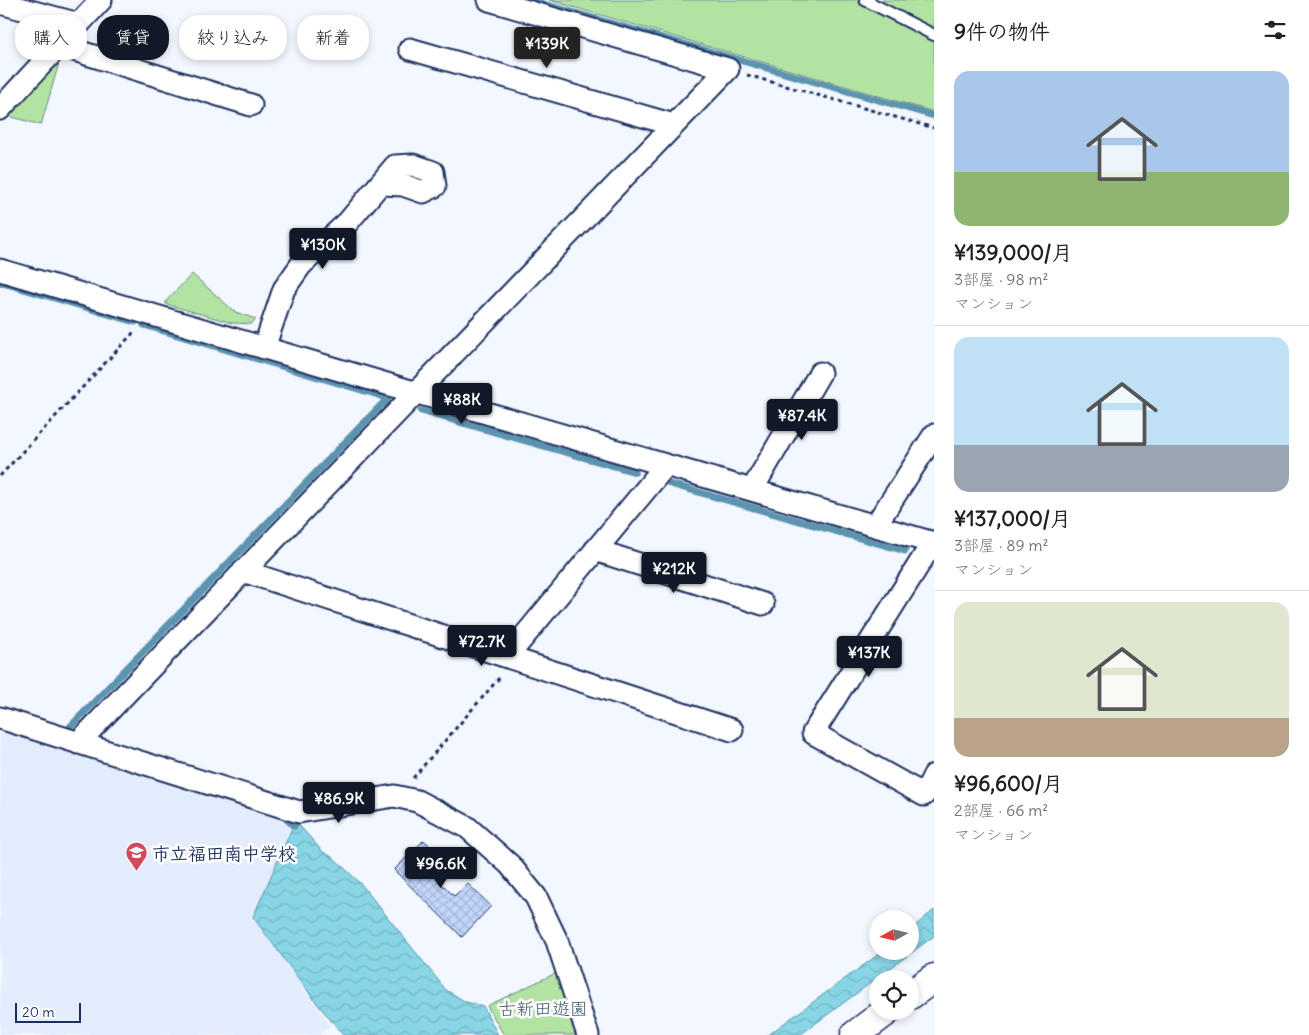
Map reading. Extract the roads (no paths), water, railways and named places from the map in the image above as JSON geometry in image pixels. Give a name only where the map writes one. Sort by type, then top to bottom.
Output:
[{"type":"main road","points":[[919,989],[934,978]]},
{"type":"main road","points":[[854,1035],[875,1020]]},
{"type":"street","points":[[87,15],[101,0]]},
{"type":"street","points":[[78,742],[728,69],[489,0]]},
{"type":"street","points":[[0,3],[45,15]]},
{"type":"street","points":[[410,49],[674,125]]},
{"type":"street","points":[[87,54],[251,105]]},
{"type":"street","points":[[0,108],[44,60]]},
{"type":"street","points":[[264,348],[284,289],[301,265],[348,222],[382,184]]},
{"type":"street","points":[[0,270],[934,543],[813,732],[924,795],[934,775]]},
{"type":"street","points":[[752,490],[820,373]]},
{"type":"street","points":[[875,526],[934,435]]},
{"type":"street","points":[[511,658],[595,550],[666,465]]},
{"type":"street","points":[[595,550],[763,604]]},
{"type":"street","points":[[243,570],[732,730]]},
{"type":"street","points":[[0,718],[299,812],[398,797],[417,802],[468,827],[510,865],[536,898],[567,968],[588,1035]]},
{"type":"lane","points":[[865,0],[934,35]]},
{"type":"water","points":[[298,824],[323,852],[334,858],[361,884],[446,990],[466,1002],[483,1006],[498,1035],[343,1035],[315,1001],[253,917],[292,828]]},
{"type":"water","points":[[934,910],[934,936],[919,947],[919,922]]},
{"type":"water","points":[[871,960],[902,960],[888,970],[869,970],[869,984],[800,1035],[768,1035]]},
{"type":"waterway","points":[[530,0],[934,116]]},
{"type":"waterway","points":[[0,282],[135,322]]},
{"type":"waterway","points":[[144,325],[385,397]]},
{"type":"waterway","points":[[70,727],[388,398]]},
{"type":"waterway","points":[[421,411],[635,472]]},
{"type":"waterway","points":[[670,484],[905,551]]},
{"type":"waterway","points":[[280,813],[294,826]]},
{"type":"place","name":"市立福田南中学校","points":[[136,872]]},
{"type":"park label","name":"古新田遊園","points":[[543,1008]]}]
